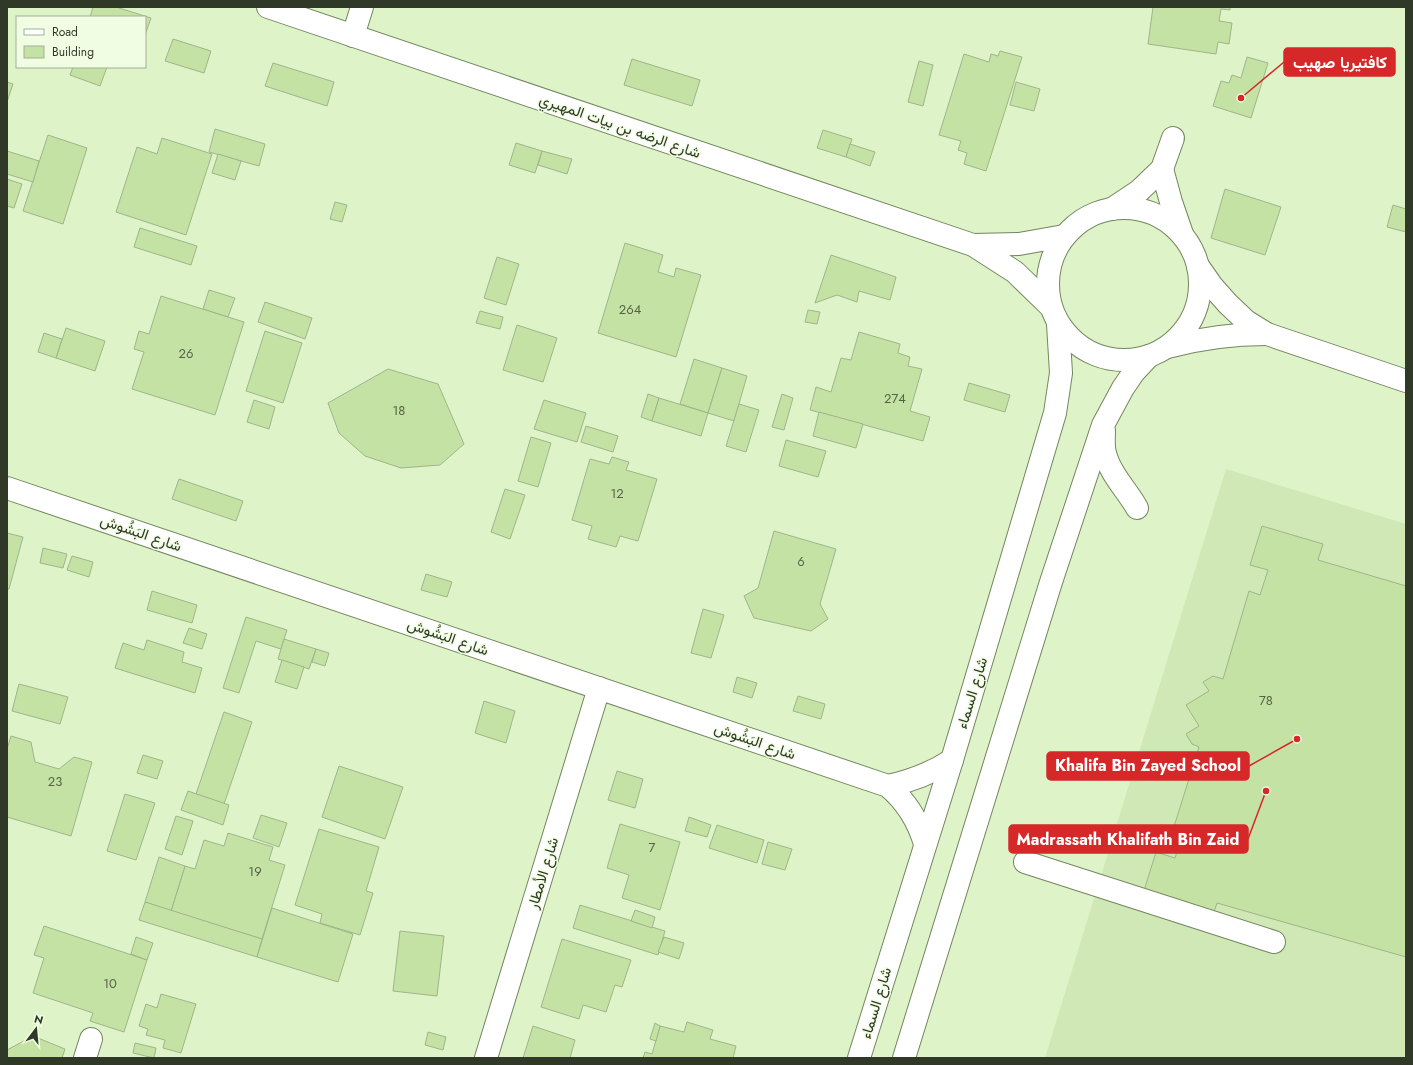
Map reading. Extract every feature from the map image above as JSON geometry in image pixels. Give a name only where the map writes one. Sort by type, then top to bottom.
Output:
[{"type":"street","name":"شارع الرضه بن بيات المهيري","points":[[268,7],[973,245],[1014,272],[1054,315],[1069,338],[1082,348],[1098,356],[1115,360],[1126,360],[1158,352]]},
{"type":"street","points":[[352,36],[362,7]]},
{"type":"street","points":[[1112,209],[1139,191],[1162,169],[1173,138]]},
{"type":"street","points":[[1162,169],[1182,234],[1191,249],[1198,266],[1212,286],[1228,304],[1246,320],[1267,334],[1406,381]]},
{"type":"street","points":[[1112,209],[1131,208],[1149,213],[1166,221],[1182,234]]},
{"type":"street","name":"شارع السماء","points":[[859,1058],[952,760],[1055,413],[1061,373],[1054,315],[1047,288],[1048,270],[1054,252],[1064,236],[1078,223],[1094,214],[1112,209]]},
{"type":"street","name":"شارع الرضه بن بيات المهيري","points":[[973,245],[1019,244],[1064,236]]},
{"type":"street","points":[[904,1058],[1051,582],[1103,425],[1123,388],[1134,372],[1180,336],[1191,320],[1198,303],[1200,285],[1198,266]]},
{"type":"street","points":[[1158,352],[1191,341],[1216,336],[1267,334]]},
{"type":"street","points":[[1103,425],[1105,452],[1108,462],[1137,508]]},
{"type":"street","name":"شارع البَشُوش","points":[[7,488],[888,786],[899,795],[916,818],[925,844]]},
{"type":"street","name":"شارع الأمطار","points":[[486,1058],[599,688]]},
{"type":"street","points":[[888,786],[915,779],[952,760]]},
{"type":"street","points":[[1025,862],[1274,942]]},
{"type":"shaded area","points":[[1226,469],[1406,524],[1406,1058],[1045,1058]]},
{"type":"building","points":[[93,7],[116,7],[145,16],[90,16]]},
{"type":"building","points":[[1153,7],[1230,7],[1230,10],[1221,9],[1219,21],[1232,23],[1229,44],[1218,42],[1216,54],[1148,44]]},
{"type":"building","points":[[146,16],[151,18],[146,32]]},
{"type":"building","points":[[173,39],[211,51],[204,73],[165,61]]},
{"type":"building","points":[[1000,51],[1022,57],[986,171],[964,164],[967,153],[958,150],[961,141],[939,135],[964,54],[989,62],[991,54],[998,56]]},
{"type":"building","points":[[1247,57],[1268,63],[1251,118],[1213,106],[1221,81],[1229,83],[1232,75],[1241,78]]},
{"type":"building","points":[[632,59],[700,80],[692,106],[624,85]]},
{"type":"building","points":[[919,61],[933,65],[923,106],[908,102]]},
{"type":"building","points":[[273,63],[334,82],[327,106],[265,86]]},
{"type":"building","points":[[73,68],[107,68],[100,86],[70,75]]},
{"type":"building","points":[[7,82],[13,84],[7,102]]},
{"type":"building","points":[[1016,82],[1040,89],[1034,111],[1010,105]]},
{"type":"building","points":[[215,129],[265,144],[259,166],[209,152]]},
{"type":"building","points":[[823,130],[852,139],[846,157],[817,148]]},
{"type":"building","points":[[48,135],[87,148],[63,224],[23,211]]},
{"type":"building","points":[[162,138],[212,154],[186,235],[116,212],[137,147],[157,154]]},
{"type":"building","points":[[516,143],[542,151],[535,173],[509,165]]},
{"type":"building","points":[[850,144],[875,152],[870,166],[846,157]]},
{"type":"building","points":[[7,151],[39,161],[33,182],[7,174]]},
{"type":"building","points":[[542,151],[572,159],[567,174],[538,165]]},
{"type":"building","points":[[218,154],[241,161],[235,180],[212,173]]},
{"type":"building","points":[[7,179],[22,184],[14,208],[7,206]]},
{"type":"building","points":[[1225,189],[1281,207],[1265,255],[1211,238]]},
{"type":"building","points":[[335,202],[347,205],[342,222],[330,219]]},
{"type":"building","points":[[1393,205],[1406,209],[1406,232],[1387,227]]},
{"type":"building","points":[[140,228],[197,246],[191,265],[134,247]]},
{"type":"building","points":[[625,243],[663,255],[658,272],[674,277],[676,268],[701,275],[676,357],[598,333]]},
{"type":"building","points":[[831,255],[896,277],[890,300],[859,291],[857,302],[837,295],[815,303]]},
{"type":"building","points":[[497,257],[519,264],[506,305],[484,298]]},
{"type":"building","points":[[209,290],[235,298],[228,317],[203,309]]},
{"type":"building","points":[[161,296],[244,322],[215,415],[132,389],[144,352],[134,349],[139,331],[149,334]]},
{"type":"building","points":[[265,302],[312,318],[305,339],[258,322]]},
{"type":"building","points":[[808,310],[820,312],[817,324],[805,322]]},
{"type":"building","points":[[480,311],[503,317],[500,329],[476,323]]},
{"type":"building","points":[[517,325],[557,338],[543,382],[503,370]]},
{"type":"building","points":[[66,328],[105,341],[95,371],[56,358]]},
{"type":"building","points":[[265,331],[302,343],[283,403],[246,391]]},
{"type":"building","points":[[859,332],[900,344],[898,353],[910,357],[908,366],[922,369],[910,411],[930,417],[923,441],[810,410],[816,387],[831,392],[841,358],[851,360]]},
{"type":"building","points":[[44,333],[62,339],[56,358],[38,352]]},
{"type":"building","points":[[694,359],[722,368],[708,413],[680,404]]},
{"type":"building","points":[[722,368],[747,376],[734,421],[708,413]]},
{"type":"building","points":[[388,369],[438,384],[464,444],[440,465],[401,468],[365,456],[339,433],[328,403]]},
{"type":"building","points":[[969,383],[1010,395],[1005,412],[964,400]]},
{"type":"building","points":[[648,394],[659,398],[652,421],[641,417]]},
{"type":"building","points":[[782,394],[793,398],[784,430],[772,427]]},
{"type":"building","points":[[659,398],[708,413],[701,436],[652,421]]},
{"type":"building","points":[[254,400],[275,407],[269,429],[247,422]]},
{"type":"building","points":[[544,400],[586,413],[577,442],[534,429]]},
{"type":"building","points":[[739,404],[759,410],[746,452],[726,446]]},
{"type":"building","points":[[819,412],[863,424],[856,448],[813,436]]},
{"type":"building","points":[[586,426],[618,436],[613,452],[581,442]]},
{"type":"building","points":[[531,437],[551,443],[538,487],[518,481]]},
{"type":"building","points":[[786,440],[826,451],[818,477],[779,466]]},
{"type":"building","points":[[612,457],[629,462],[626,470],[657,479],[638,541],[620,536],[616,547],[588,539],[592,526],[572,520],[590,459],[609,464]]},
{"type":"building","points":[[179,479],[243,501],[236,521],[172,499]]},
{"type":"building","points":[[505,489],[525,495],[510,539],[491,532]]},
{"type":"building","points":[[1262,526],[1323,544],[1318,560],[1406,586],[1406,957],[1217,903],[1213,915],[1143,894],[1156,852],[1175,858],[1182,837],[1172,833],[1199,747],[1192,744],[1186,734],[1199,726],[1186,705],[1209,691],[1203,682],[1213,676],[1223,679],[1249,591],[1260,595],[1268,570],[1250,565]]},
{"type":"building","points":[[774,531],[836,549],[820,604],[828,619],[811,631],[754,618],[744,596],[758,588]]},
{"type":"building","points":[[7,533],[23,537],[9,589],[7,589]]},
{"type":"building","points":[[43,548],[67,554],[63,568],[40,563]]},
{"type":"building","points":[[72,556],[93,562],[89,577],[67,570]]},
{"type":"building","points":[[426,574],[452,582],[447,597],[421,590]]},
{"type":"building","points":[[152,591],[197,605],[192,623],[147,610]]},
{"type":"building","points":[[703,609],[724,615],[711,658],[691,653]]},
{"type":"building","points":[[246,617],[287,630],[281,649],[256,641],[239,693],[223,688]]},
{"type":"building","points":[[189,628],[207,634],[202,649],[183,643]]},
{"type":"building","points":[[284,639],[316,649],[309,669],[278,659]]},
{"type":"building","points":[[147,640],[184,652],[182,662],[202,668],[195,693],[115,668],[123,643],[144,650]]},
{"type":"building","points":[[316,649],[329,653],[325,666],[312,662]]},
{"type":"building","points":[[282,660],[304,667],[297,689],[275,682]]},
{"type":"building","points":[[737,677],[757,683],[752,698],[733,692]]},
{"type":"building","points":[[19,684],[68,697],[60,724],[12,711]]},
{"type":"building","points":[[798,696],[825,704],[821,719],[793,711]]},
{"type":"building","points":[[484,701],[515,711],[506,743],[475,733]]},
{"type":"building","points":[[224,712],[252,722],[224,804],[196,794]]},
{"type":"building","points":[[11,736],[31,742],[35,762],[59,769],[74,757],[92,762],[71,836],[7,817],[7,749]]},
{"type":"building","points":[[143,755],[163,761],[157,779],[137,773]]},
{"type":"building","points":[[339,766],[403,787],[385,839],[322,817]]},
{"type":"building","points":[[617,771],[643,779],[635,808],[608,800]]},
{"type":"building","points":[[188,791],[229,805],[223,825],[181,810]]},
{"type":"building","points":[[125,794],[155,803],[136,860],[107,851]]},
{"type":"building","points":[[261,815],[287,823],[279,847],[253,838]]},
{"type":"building","points":[[176,816],[193,821],[182,855],[165,849]]},
{"type":"building","points":[[689,817],[711,825],[707,837],[685,831]]},
{"type":"building","points":[[620,824],[680,842],[660,910],[622,898],[629,875],[607,868]]},
{"type":"building","points":[[717,825],[764,840],[757,863],[709,848]]},
{"type":"building","points":[[319,829],[379,847],[366,891],[373,893],[360,935],[320,923],[322,914],[295,905]]},
{"type":"building","points":[[228,833],[273,847],[269,860],[285,865],[262,939],[171,911],[185,866],[195,869],[204,840],[224,846]]},
{"type":"building","points":[[768,842],[792,849],[785,870],[762,864]]},
{"type":"building","points":[[159,857],[185,866],[171,911],[145,902]]},
{"type":"building","points":[[145,902],[262,939],[257,957],[139,920]]},
{"type":"building","points":[[580,905],[665,931],[658,955],[573,928]]},
{"type":"building","points":[[272,908],[353,934],[338,982],[257,957]]},
{"type":"building","points":[[635,910],[655,917],[652,928],[631,921]]},
{"type":"building","points":[[44,926],[147,960],[124,1032],[90,1021],[93,1013],[33,993],[44,958],[34,955]]},
{"type":"building","points":[[400,931],[444,936],[437,996],[393,991]]},
{"type":"building","points":[[136,937],[153,943],[147,960],[131,954]]},
{"type":"building","points":[[664,937],[684,943],[679,959],[658,952]]},
{"type":"building","points":[[562,939],[631,960],[622,987],[615,985],[606,1012],[583,1005],[579,1019],[541,1007]]},
{"type":"building","points":[[161,994],[196,1004],[181,1053],[163,1048],[165,1040],[146,1035],[148,1029],[139,1026],[146,1004],[157,1008]]},
{"type":"building","points":[[687,1022],[713,1030],[710,1039],[736,1046],[733,1058],[643,1058],[645,1052],[652,1054],[660,1026],[684,1032]]},
{"type":"building","points":[[655,1023],[660,1026],[656,1041],[650,1039]]},
{"type":"building","points":[[533,1026],[575,1040],[570,1058],[523,1058]]},
{"type":"building","points":[[428,1032],[446,1037],[443,1050],[425,1045]]},
{"type":"building","points":[[33,1036],[65,1049],[62,1058],[7,1058],[7,1050]]},
{"type":"building","points":[[135,1043],[156,1048],[154,1058],[133,1053]]},
{"type":"place","name":"كافتيريا صهيب","points":[[1241,98]]},
{"type":"place","name":"Khalifa Bin Zayed School","points":[[1297,739]]},
{"type":"place","name":"Madrassath Khalifath Bin Zaid","points":[[1266,791]]}]
